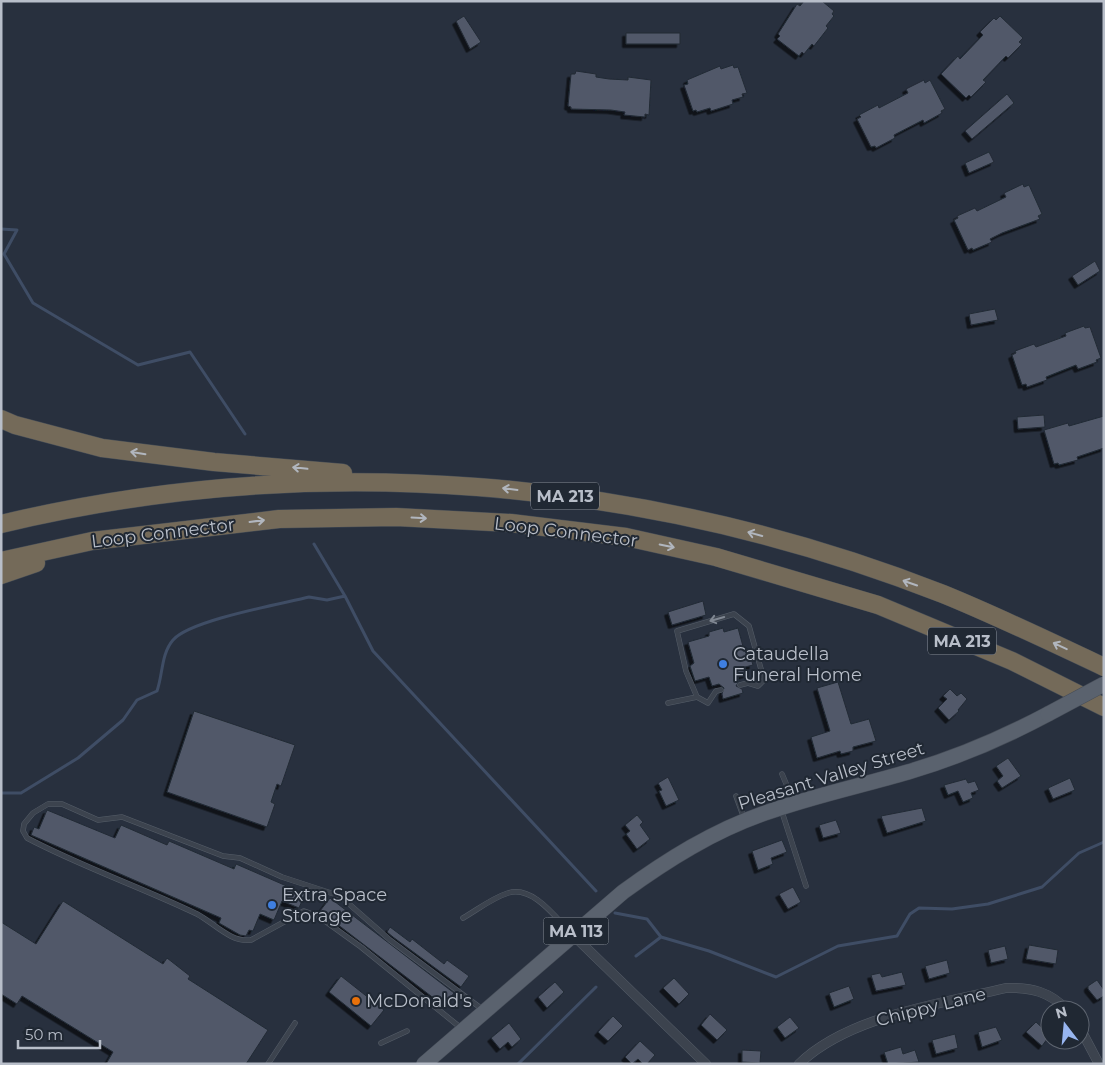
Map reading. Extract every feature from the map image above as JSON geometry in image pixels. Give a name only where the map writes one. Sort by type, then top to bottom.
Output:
[{"type":"highway","points":[[1,419],[15,425],[102,448],[435,483]]},
{"type":"highway","name":"Loop Connector","points":[[1,524],[77,508],[174,493],[263,484],[435,483],[486,486],[614,502],[717,523],[773,538],[942,594],[1104,667]]},
{"type":"highway","name":"Loop Connector","points":[[1,561],[64,546],[190,528],[278,519],[379,516],[511,524],[626,537],[716,557],[878,605],[1012,662],[1104,707]]},
{"type":"highway","points":[[1,575],[106,540]]},
{"type":"main road","name":"Pleasant Valley Street","points":[[424,1064],[464,1031],[572,934],[650,872],[720,831],[787,806],[951,758],[1048,714],[1104,684]]},
{"type":"street","points":[[572,934],[706,1064]]},
{"type":"street","name":"Chippy Lane","points":[[799,1064],[826,1041],[854,1027],[1006,988],[1020,987],[1046,993],[1055,1000]]},
{"type":"street","points":[[1090,1047],[1099,1064]]},
{"type":"lane","points":[[721,690],[716,691],[708,703],[697,697],[686,671],[677,630],[734,614],[749,626],[764,680],[758,686],[748,683],[740,685]]},
{"type":"lane","points":[[668,703],[697,697]]},
{"type":"lane","points":[[782,774],[787,806],[806,886]]},
{"type":"lane","points":[[736,796],[745,821]]},
{"type":"lane","points":[[464,1031],[361,947],[318,916],[304,911],[251,940],[242,942],[220,930],[209,920],[166,899],[27,838],[23,831],[24,824],[33,813],[48,804],[62,804],[98,820],[122,817],[223,856],[240,858],[282,878],[340,896],[390,940],[485,1012]]},
{"type":"lane","points":[[463,918],[508,893],[516,892],[534,898],[572,934]]},
{"type":"lane","points":[[268,1064],[295,1023]]},
{"type":"lane","points":[[381,1043],[407,1031]]},
{"type":"building","points":[[804,1],[822,1],[834,11],[832,14],[834,16],[826,26],[828,28],[814,46],[812,44],[804,54],[802,52],[799,56],[777,39],[780,36],[778,34],[797,4],[800,6]]},
{"type":"building","points":[[464,16],[481,42],[470,49],[456,21]]},
{"type":"building","points":[[1000,16],[1023,38],[1019,42],[1022,44],[1008,58],[1006,56],[983,80],[986,82],[971,97],[969,95],[966,98],[941,74],[958,56],[960,59],[983,35],[980,32],[994,18],[996,20]]},
{"type":"building","points":[[626,33],[680,33],[680,44],[626,44]]},
{"type":"building","points":[[733,65],[734,68],[738,67],[747,93],[742,94],[743,97],[732,100],[733,104],[711,111],[710,108],[697,112],[696,110],[693,111],[684,85],[688,84],[687,80],[720,66],[721,69]]},
{"type":"building","points":[[576,71],[596,74],[596,77],[609,79],[628,80],[628,77],[651,80],[649,115],[645,114],[645,117],[624,115],[625,112],[611,110],[571,109],[568,106],[571,74],[575,74]]},
{"type":"building","points":[[924,80],[925,83],[930,80],[945,109],[941,111],[942,113],[924,123],[923,120],[894,135],[895,138],[876,148],[875,146],[871,147],[857,119],[861,117],[859,115],[878,105],[879,108],[908,93],[906,89]]},
{"type":"building","points":[[1007,94],[1014,103],[972,139],[965,131]]},
{"type":"building","points":[[989,152],[994,162],[969,173],[965,163]]},
{"type":"building","points":[[1023,184],[1024,187],[1029,185],[1042,214],[1038,216],[1040,219],[1002,233],[990,239],[992,242],[973,250],[972,248],[968,250],[954,220],[958,218],[957,216],[975,208],[977,211],[1006,197],[1004,193]]},
{"type":"building","points":[[1095,261],[1100,271],[1078,285],[1072,276]]},
{"type":"building","points":[[995,309],[998,320],[971,325],[969,314]]},
{"type":"building","points":[[1084,326],[1085,328],[1090,327],[1101,358],[1096,360],[1097,362],[1078,369],[1076,365],[1046,377],[1047,380],[1027,387],[1026,384],[1022,385],[1012,355],[1016,353],[1015,351],[1034,344],[1036,347],[1066,336],[1065,333]]},
{"type":"building","points":[[1044,415],[1045,427],[1018,429],[1017,417]]},
{"type":"building","points":[[1104,416],[1104,448],[1077,457],[1078,460],[1059,465],[1058,463],[1054,464],[1044,430],[1068,423],[1069,426]]},
{"type":"building","points":[[703,601],[706,615],[672,625],[668,612]]},
{"type":"building","name":"Cataudella Funeral Home","points":[[723,628],[724,632],[738,628],[744,650],[748,649],[753,665],[745,667],[747,674],[738,677],[739,681],[736,686],[742,689],[743,693],[723,699],[724,688],[719,684],[712,686],[709,677],[695,681],[690,666],[694,663],[688,642],[709,636],[709,632]]},
{"type":"building","points":[[838,682],[851,724],[869,719],[876,741],[853,747],[853,751],[841,754],[840,751],[817,758],[811,737],[830,731],[817,688]]},
{"type":"building","points":[[950,689],[957,696],[961,693],[967,699],[959,711],[949,720],[938,708],[947,699],[943,696]]},
{"type":"building","points":[[194,711],[295,745],[281,786],[277,784],[271,802],[275,804],[267,827],[167,792]]},
{"type":"building","points":[[1008,758],[1021,776],[1002,788],[997,781],[1003,776],[996,766]]},
{"type":"building","points":[[668,777],[679,800],[666,806],[659,791],[662,790],[658,783]]},
{"type":"building","points":[[1070,778],[1075,790],[1053,799],[1048,788]]},
{"type":"building","points":[[966,779],[968,783],[975,781],[979,790],[971,793],[973,798],[963,802],[958,791],[948,795],[944,785]]},
{"type":"building","points":[[922,808],[926,821],[887,833],[881,816]]},
{"type":"building","points":[[47,810],[115,838],[121,825],[167,845],[169,841],[234,869],[236,864],[305,894],[299,908],[282,901],[274,920],[260,914],[253,931],[249,930],[246,936],[240,935],[219,923],[221,918],[31,835],[34,827],[39,829]]},
{"type":"building","points":[[637,815],[643,822],[640,825],[650,839],[637,849],[626,834],[630,831],[625,825]]},
{"type":"building","points":[[836,820],[841,833],[823,838],[819,825]]},
{"type":"building","points":[[782,840],[787,852],[771,858],[773,864],[758,870],[752,851]]},
{"type":"building","points":[[793,887],[801,902],[788,909],[779,894]]},
{"type":"building","points":[[330,898],[454,993],[444,1006],[320,911]]},
{"type":"building","points":[[63,901],[163,964],[167,958],[190,976],[188,979],[268,1030],[246,1064],[106,1064],[113,1052],[22,996],[17,1004],[1,994],[1,922],[36,944]]},
{"type":"building","points":[[390,927],[410,942],[412,939],[444,964],[447,960],[469,976],[461,987],[387,932]]},
{"type":"building","points":[[1029,945],[1058,950],[1056,964],[1026,959]]},
{"type":"building","points":[[1005,946],[1008,959],[991,963],[988,950]]},
{"type":"building","points":[[947,960],[950,973],[929,979],[925,966]]},
{"type":"building","points":[[902,972],[906,985],[876,991],[871,975],[880,973],[882,977]]},
{"type":"building","name":"McDonald's","points":[[341,976],[384,1010],[371,1026],[329,992]]},
{"type":"building","points":[[674,978],[689,994],[679,1004],[663,988]]},
{"type":"building","points":[[1097,980],[1104,990],[1104,996],[1097,1000],[1088,989],[1088,986]]},
{"type":"building","points":[[555,982],[564,992],[547,1008],[538,997]]},
{"type":"building","points":[[849,986],[854,999],[834,1007],[829,993]]},
{"type":"building","points":[[710,1014],[727,1030],[717,1040],[701,1025]]},
{"type":"building","points":[[613,1016],[623,1026],[608,1041],[598,1032]]},
{"type":"building","points":[[790,1017],[799,1028],[785,1038],[777,1027]]},
{"type":"building","points":[[1036,1022],[1040,1026],[1040,1044],[1026,1032]]},
{"type":"building","points":[[509,1023],[521,1039],[512,1047],[508,1042],[500,1049],[491,1038]]},
{"type":"building","points":[[996,1027],[1002,1040],[982,1047],[978,1032]]},
{"type":"building","points":[[955,1034],[958,1048],[936,1054],[932,1040]]},
{"type":"building","points":[[640,1041],[655,1055],[647,1064],[643,1064],[638,1059],[632,1064],[625,1057]]},
{"type":"building","points":[[901,1047],[903,1054],[915,1050],[919,1062],[888,1064],[884,1052]]},
{"type":"building","points":[[742,1050],[761,1051],[760,1063],[742,1062]]},
{"type":"waterway","points":[[1,229],[17,230],[4,254],[33,303],[138,365],[190,352],[245,434]]},
{"type":"waterway","points":[[314,544],[345,596],[373,651],[596,891]]},
{"type":"waterway","points":[[1,793],[21,793],[78,758],[123,720],[137,700],[157,691],[166,651],[173,640],[183,633],[216,619],[258,608],[309,597],[327,600],[345,596]]},
{"type":"waterway","points":[[636,956],[661,937],[709,951],[776,977],[838,946],[897,936],[910,914],[919,908],[952,909],[988,904],[1042,887],[1079,853],[1104,842]]},
{"type":"waterway","points":[[615,913],[647,919],[661,937]]},
{"type":"waterway","points":[[518,1064],[596,987]]},
{"type":"place","name":"Cataudella Funeral Home","points":[[723,664]]},
{"type":"place","name":"Extra Space Storage","points":[[272,905]]},
{"type":"place","name":"McDonald's","points":[[356,1001]]}]
